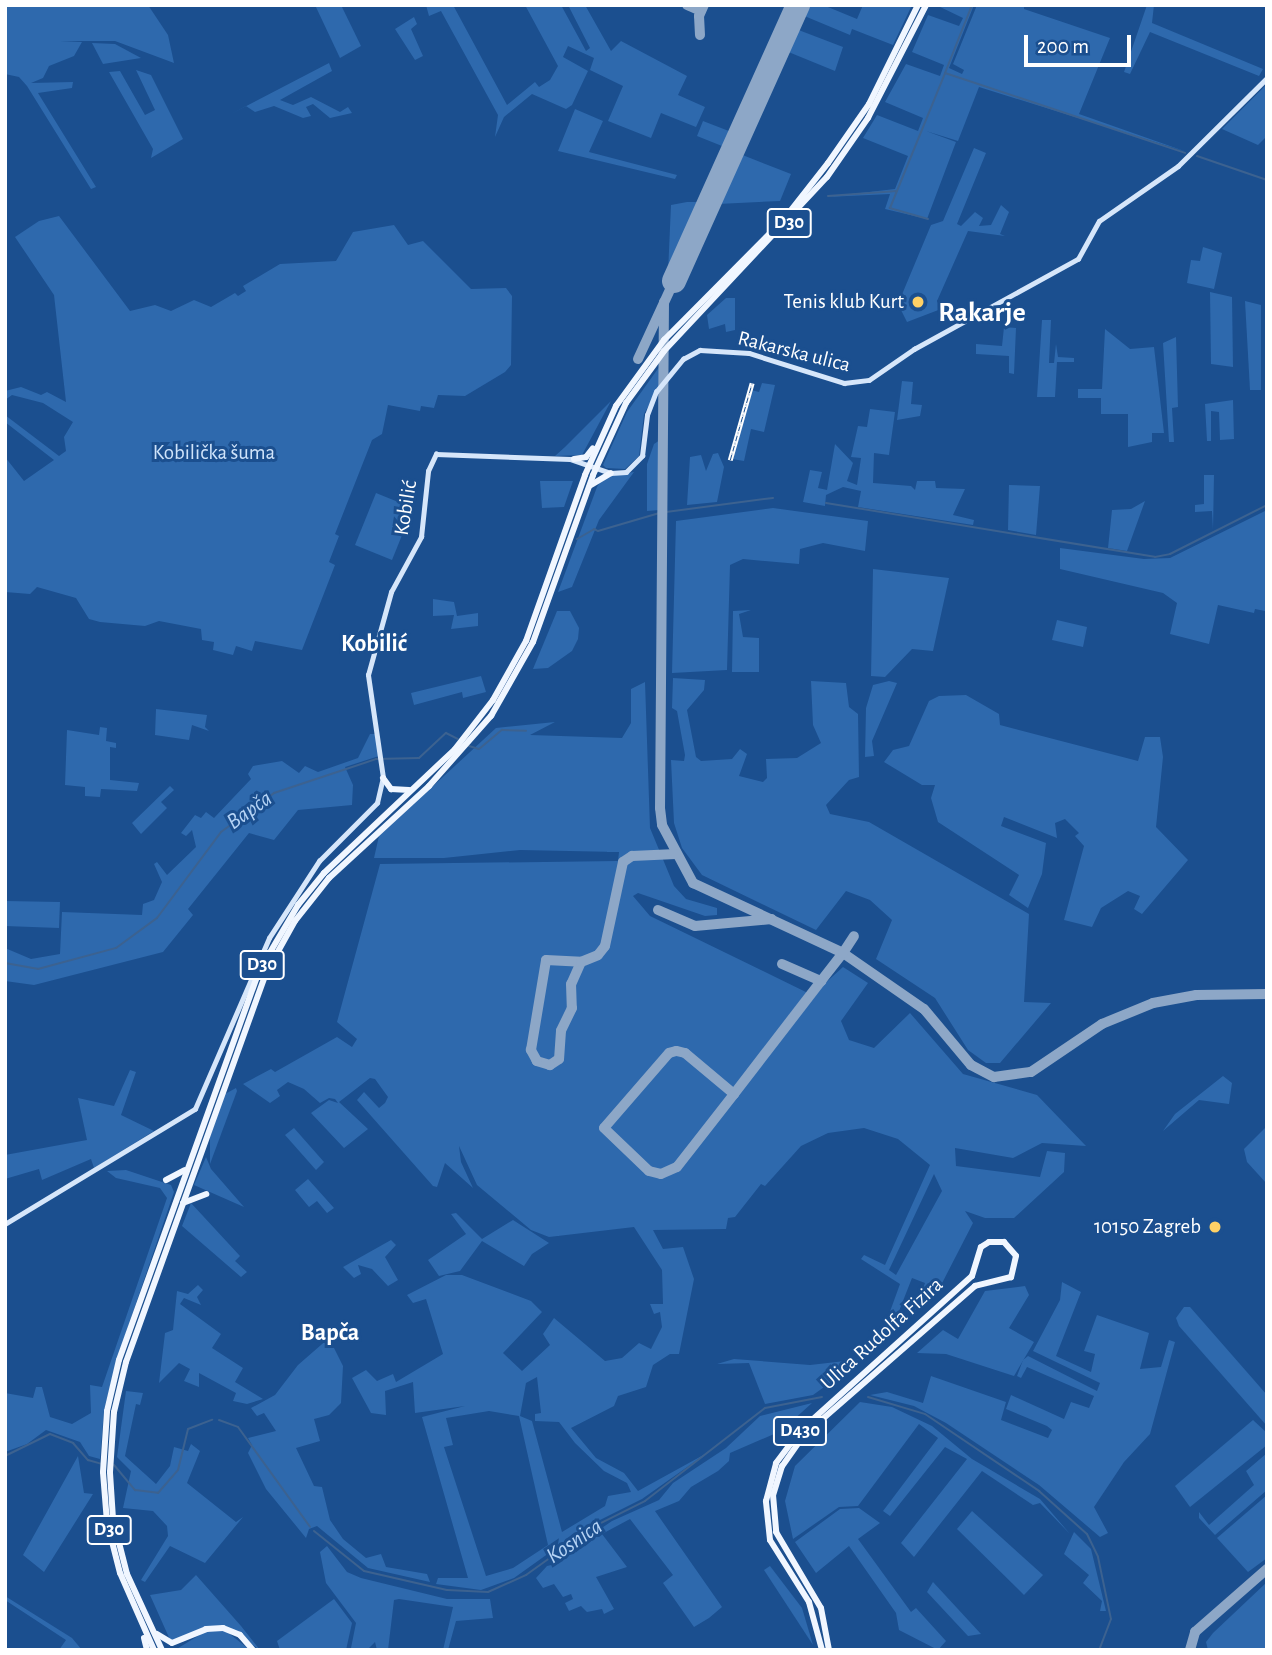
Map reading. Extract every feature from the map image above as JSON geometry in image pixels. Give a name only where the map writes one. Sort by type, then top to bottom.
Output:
[{"type":"main road","name":"D30","points":[[469,739],[526,641],[610,420],[657,349],[784,219],[828,163],[869,104],[918,5]]},
{"type":"main road","name":"D30","points":[[107,1457],[125,1362],[254,1000],[296,921],[340,865],[469,739],[528,653],[588,489],[593,466],[622,410],[664,351],[788,224],[846,152],[897,67],[926,5]]},
{"type":"main road","name":"Rakarska ulica","points":[[611,473],[630,470],[644,450],[650,404],[690,354],[704,350],[745,352],[844,383],[864,383],[915,348],[1073,264],[1085,252],[1099,221],[1173,170],[1267,78]]},
{"type":"main road","points":[[574,459],[588,456],[610,420]]},
{"type":"main road","name":"Kobilić","points":[[383,778],[368,675],[391,592],[422,533],[433,458],[445,451],[521,460],[574,459],[611,473]]},
{"type":"main road","points":[[588,489],[611,473]]},
{"type":"main road","name":"D30","points":[[154,1650],[112,1547],[106,1472],[119,1360],[246,1003],[272,945],[318,879],[382,815],[458,751]]},
{"type":"main road","points":[[382,815],[391,803],[391,789],[383,778]]},
{"type":"main road","points":[[5,1224],[193,1111],[204,1095],[262,951],[319,861],[377,803],[383,778]]},
{"type":"main road","points":[[391,789],[402,792],[414,788]]},
{"type":"main road","points":[[166,1180],[188,1166]]},
{"type":"main road","points":[[180,1207],[190,1197],[206,1194]]},
{"type":"main road","name":"Ulica Rudolfa Fizira","points":[[822,1650],[809,1602],[770,1540],[766,1501],[771,1476],[782,1452],[801,1430],[972,1276],[978,1251],[989,1242],[1004,1242],[1014,1250],[1017,1260],[1014,1274],[1004,1282],[988,1282],[969,1291],[804,1435],[779,1473],[773,1503],[776,1532],[821,1608],[829,1650]]},
{"type":"main road","points":[[975,1266],[988,1282]]},
{"type":"main road","name":"D30","points":[[144,1622],[162,1650]]},
{"type":"main road","points":[[144,1622],[164,1641],[183,1640]]},
{"type":"main road","points":[[144,1622],[147,1650]]},
{"type":"main road","points":[[173,1650],[183,1640],[206,1629],[223,1628],[240,1635],[253,1650]]},
{"type":"green space","points":[[5,5],[148,5],[168,35],[174,63],[115,41],[60,41],[82,42],[74,56],[49,66],[43,78],[31,83],[73,82],[72,88],[38,93],[96,187],[91,189],[27,86],[19,77],[5,74]]},
{"type":"green space","points":[[315,5],[341,5],[361,46],[340,58]]},
{"type":"green space","points":[[426,5],[453,5],[507,105],[535,82],[539,87],[550,80],[558,66],[525,5],[561,5],[586,51],[590,48],[568,5],[585,5],[611,51],[621,41],[687,76],[678,95],[705,107],[696,127],[661,113],[651,138],[608,121],[623,86],[590,70],[594,58],[568,46],[563,57],[588,71],[572,105],[566,109],[532,94],[504,117],[495,137],[498,115],[441,11],[429,16]]},
{"type":"green space","points":[[807,5],[823,5],[857,19],[863,5],[912,5],[893,45],[852,29],[850,35],[802,15]]},
{"type":"green space","points":[[936,5],[974,5],[949,68],[962,74],[964,70],[953,64],[977,5],[1024,5],[1024,9],[1110,38],[1079,114],[1187,152],[979,87],[958,141],[926,131],[956,142],[927,219],[885,209],[890,194],[826,197],[895,189],[908,156],[863,138],[877,115],[918,131],[923,118],[885,102],[906,64],[940,76],[944,65],[912,52],[928,15],[959,26],[963,18]]},
{"type":"green space","points":[[1147,5],[1154,5],[1152,23],[1263,69],[1259,76],[1150,32],[1130,74],[1124,72]]},
{"type":"green space","points":[[414,17],[417,24],[411,29],[423,56],[415,60],[395,29]]},
{"type":"green space","points":[[796,29],[843,47],[835,71],[786,51]]},
{"type":"green space","points":[[92,43],[115,44],[141,58],[103,64]]},
{"type":"green space","points":[[329,63],[332,71],[280,100],[293,105],[311,97],[340,112],[348,107],[352,113],[330,118],[313,104],[306,107],[311,116],[303,118],[274,106],[255,112],[246,106]]},
{"type":"green space","points":[[136,70],[151,75],[183,139],[151,158],[153,149],[109,72],[120,71],[145,115],[155,110]]},
{"type":"green space","points":[[1267,84],[1267,136],[1258,145],[1222,129]]},
{"type":"green space","points":[[575,109],[603,121],[589,152],[677,175],[675,179],[558,151]]},
{"type":"green space","points":[[703,121],[734,133],[727,148],[697,136]]},
{"type":"green space","points":[[974,148],[986,153],[957,224],[961,226],[975,212],[983,218],[979,226],[991,225],[1001,205],[1009,212],[1000,234],[1005,236],[968,231],[937,301],[941,309],[907,322],[898,304],[931,225],[943,221]]},
{"type":"green space","points":[[740,154],[791,174],[780,201],[718,204]]},
{"type":"green space","points":[[701,202],[668,273],[671,205]]},
{"type":"green space","name":"Kobilička šuma","points":[[59,216],[130,311],[155,305],[171,311],[194,300],[211,307],[235,293],[238,296],[246,291],[243,286],[280,264],[336,261],[353,232],[394,225],[408,245],[423,241],[471,289],[506,288],[512,296],[511,365],[505,372],[465,396],[438,395],[434,408],[421,406],[420,411],[388,405],[382,434],[372,440],[335,534],[339,536],[329,562],[335,565],[302,650],[255,641],[252,651],[236,646],[233,655],[213,650],[214,642],[202,640],[201,629],[159,621],[145,626],[100,622],[89,619],[76,598],[37,587],[30,594],[5,592],[5,457],[24,481],[54,460],[5,422],[5,415],[59,456],[66,451],[64,437],[73,422],[43,403],[12,395],[5,400],[5,391],[21,387],[41,395],[47,392],[66,402],[54,295],[15,237],[39,221]]},
{"type":"green space","points":[[1203,247],[1222,253],[1214,289],[1187,283],[1191,260],[1200,261]]},
{"type":"green space","points":[[1210,292],[1232,297],[1233,367],[1211,364]]},
{"type":"green space","points":[[726,298],[735,298],[735,330],[726,332],[725,324],[709,329],[707,315]]},
{"type":"green space","points":[[1245,301],[1261,305],[1261,390],[1250,390]]},
{"type":"green space","points":[[1042,320],[1051,320],[1049,363],[1054,363],[1056,344],[1058,357],[1074,358],[1074,362],[1057,362],[1055,397],[1037,397]]},
{"type":"green space","points":[[1004,327],[1016,328],[1014,374],[1009,373],[1009,356],[976,354],[976,344],[1002,346]]},
{"type":"green space","points":[[1105,329],[1130,349],[1154,347],[1164,433],[1152,433],[1152,442],[1128,447],[1128,414],[1101,414],[1101,398],[1078,398],[1078,389],[1102,389]]},
{"type":"green space","points":[[1176,337],[1178,407],[1172,408],[1174,442],[1169,442],[1163,343]]},
{"type":"green space","points":[[662,363],[662,381],[644,414],[639,456],[625,469],[606,468],[603,465],[627,412]]},
{"type":"green space","points":[[902,381],[913,382],[911,404],[922,405],[920,416],[897,420]]},
{"type":"green space","points":[[762,383],[775,385],[764,432],[751,429],[744,461],[732,459],[751,390],[759,392]]},
{"type":"green space","points":[[1233,400],[1234,439],[1220,440],[1219,412],[1211,411],[1211,441],[1207,441],[1205,404]]},
{"type":"green space","points":[[611,401],[582,455],[555,456],[565,447]]},
{"type":"green space","points":[[870,409],[895,412],[889,455],[874,453],[873,483],[911,486],[915,490],[917,481],[935,481],[936,488],[965,489],[953,515],[974,520],[973,525],[858,507],[861,491],[843,487],[826,495],[825,506],[803,502],[810,470],[822,472],[818,488],[827,490],[835,444],[853,463],[847,481],[857,485],[861,458],[851,457],[858,426],[867,427]]},
{"type":"green space","points":[[660,440],[659,510],[647,511],[647,464],[654,444]]},
{"type":"green space","points":[[718,453],[724,467],[717,502],[687,505],[690,457],[701,455],[706,471],[713,454]]},
{"type":"green space","points":[[634,472],[599,520],[572,587],[558,592],[603,477]]},
{"type":"green space","points":[[1204,475],[1214,475],[1213,530],[1212,511],[1195,512],[1195,505],[1204,504]]},
{"type":"green space","points":[[540,481],[573,481],[564,507],[542,508]]},
{"type":"green space","points":[[1009,485],[1040,486],[1036,535],[1008,530]]},
{"type":"green space","points":[[376,493],[413,508],[392,560],[355,545]]},
{"type":"green space","points":[[1145,501],[1127,551],[1108,548],[1112,510],[1131,509]]},
{"type":"green space","points":[[773,508],[868,521],[865,551],[823,543],[800,549],[799,564],[743,559],[730,565],[727,670],[672,673],[676,521]]},
{"type":"green space","points":[[1267,510],[1265,611],[1255,609],[1254,613],[1218,605],[1209,644],[1170,634],[1177,603],[1163,593],[1060,569],[1060,548],[1144,559],[1170,558]]},
{"type":"green space","points":[[873,569],[949,578],[933,651],[912,649],[885,677],[871,676]]},
{"type":"green space","points":[[433,599],[454,602],[457,616],[478,613],[478,626],[451,629],[454,615],[433,616]]},
{"type":"green space","points":[[751,610],[739,614],[743,637],[759,638],[759,672],[732,672],[733,611]]},
{"type":"green space","points":[[557,611],[570,611],[579,628],[578,639],[572,651],[548,668],[533,669]]},
{"type":"green space","points":[[1057,620],[1087,627],[1083,647],[1052,640]]},
{"type":"green space","points":[[481,676],[486,692],[463,698],[462,692],[414,705],[411,693]]},
{"type":"green space","points":[[673,678],[705,680],[704,690],[687,710],[696,757],[701,761],[732,759],[740,749],[747,754],[739,776],[763,782],[767,778],[766,759],[797,758],[821,743],[813,725],[811,681],[846,683],[849,707],[858,714],[859,777],[849,780],[826,805],[830,814],[869,822],[1029,914],[1024,1002],[1051,1003],[1000,1063],[986,1063],[968,1050],[935,998],[876,959],[892,920],[870,900],[846,891],[816,930],[702,875],[682,848],[674,823],[671,760],[684,761],[685,755],[677,711],[672,708]]},
{"type":"green space","points":[[889,681],[897,683],[872,741],[874,756],[865,757],[866,708],[873,685]]},
{"type":"green space","points":[[645,682],[650,828],[674,886],[686,899],[717,908],[717,915],[705,916],[638,893],[633,896],[650,916],[812,995],[843,967],[868,983],[841,1021],[849,1040],[874,1048],[910,1013],[963,1074],[1037,1095],[1086,1146],[1042,1143],[1013,1158],[955,1148],[956,1166],[1040,1177],[1047,1151],[1065,1153],[1064,1172],[1014,1218],[985,1218],[965,1211],[973,1223],[938,1291],[915,1310],[925,1283],[912,1278],[890,1334],[876,1350],[900,1284],[861,1259],[864,1255],[885,1265],[930,1165],[898,1139],[864,1128],[828,1133],[801,1146],[765,1186],[761,1184],[735,1217],[728,1218],[726,1229],[653,1230],[663,1249],[683,1247],[694,1279],[679,1354],[670,1354],[653,1365],[646,1387],[618,1396],[614,1406],[571,1428],[596,1458],[624,1473],[638,1491],[707,1453],[642,1499],[584,1528],[514,1578],[481,1590],[436,1584],[438,1578],[468,1578],[422,1417],[465,1406],[415,1413],[413,1382],[385,1391],[386,1415],[371,1413],[352,1378],[366,1370],[377,1381],[393,1374],[396,1382],[443,1354],[426,1299],[413,1303],[407,1295],[446,1275],[462,1275],[531,1301],[542,1312],[503,1353],[522,1371],[550,1345],[543,1334],[554,1318],[605,1361],[622,1358],[639,1343],[651,1349],[662,1327],[660,1312],[654,1314],[650,1304],[663,1304],[662,1270],[634,1227],[549,1237],[531,1230],[477,1185],[459,1146],[461,1162],[473,1188],[445,1163],[437,1187],[433,1186],[357,1100],[364,1092],[379,1108],[385,1103],[388,1097],[375,1079],[370,1078],[339,1102],[368,1129],[344,1148],[311,1113],[329,1100],[338,1103],[335,1099],[329,1098],[320,1103],[304,1089],[288,1082],[277,1090],[280,1096],[270,1103],[243,1084],[271,1069],[275,1072],[337,1037],[352,1047],[357,1039],[337,1022],[380,864],[618,861],[619,852],[520,850],[444,858],[374,858],[379,836],[496,728],[555,722],[530,735],[622,738],[631,723],[631,689]],"holes":[[[934,1174],[942,1191],[896,1275],[889,1270]],[[537,1377],[541,1413],[535,1414],[535,1421],[559,1422],[575,1443],[604,1471],[627,1483],[631,1492],[608,1496],[605,1506],[562,1532],[532,1421],[520,1416],[526,1383]],[[489,1411],[519,1416],[548,1545],[513,1568],[486,1576],[444,1447],[453,1445],[446,1418]]]},
{"type":"green space","points":[[966,695],[999,714],[1000,725],[1138,761],[1145,737],[1160,737],[1163,757],[1156,827],[1188,860],[1142,914],[1134,909],[1140,896],[1128,891],[1101,908],[1092,927],[1064,920],[1084,846],[1075,836],[1079,833],[1065,819],[1055,823],[1057,838],[1004,817],[1001,826],[1046,843],[1042,874],[1028,908],[1009,895],[1019,875],[938,822],[931,798],[935,785],[922,785],[884,762],[893,750],[909,746],[929,701],[939,696]]},
{"type":"green space","points":[[156,709],[207,715],[205,727],[209,731],[192,725],[189,740],[155,735]]},
{"type":"green space","points":[[100,727],[107,728],[106,741],[116,743],[116,748],[110,747],[110,780],[139,783],[137,791],[101,789],[100,797],[85,796],[85,787],[65,785],[67,730],[99,735]]},
{"type":"green space","points":[[370,734],[375,734],[379,756],[345,767],[353,785],[352,805],[298,810],[274,840],[249,833],[188,909],[193,915],[163,952],[34,985],[5,981],[5,948],[31,959],[60,954],[62,912],[142,915],[143,904],[154,900],[162,882],[154,864],[157,862],[167,875],[196,847],[192,830],[186,836],[181,833],[195,815],[201,818],[206,812],[214,818],[251,779],[248,774],[253,766],[282,761],[299,773],[305,766],[318,772],[358,758]]},
{"type":"green space","points":[[170,786],[174,790],[161,802],[167,808],[141,834],[132,823]]},
{"type":"green space","points":[[5,901],[60,902],[59,928],[5,926]]},
{"type":"green space","points":[[130,1070],[136,1072],[121,1115],[154,1131],[94,1168],[91,1159],[42,1180],[39,1169],[5,1179],[5,1155],[87,1140],[78,1098],[114,1106]]},
{"type":"green space","points":[[1223,1076],[1232,1083],[1229,1104],[1199,1100],[1163,1131],[1175,1114]]},
{"type":"green space","points":[[236,1088],[210,1164],[210,1137],[225,1094]]},
{"type":"green space","points":[[1267,1126],[1267,1184],[1247,1162],[1244,1149]]},
{"type":"green space","points":[[294,1128],[324,1162],[316,1170],[285,1135]]},
{"type":"green space","points":[[206,1157],[211,1169],[244,1207],[194,1185]]},
{"type":"green space","points":[[126,1170],[171,1185],[174,1192],[117,1359],[104,1410],[100,1459],[89,1456],[80,1442],[46,1430],[27,1444],[5,1452],[5,1393],[33,1398],[36,1387],[42,1387],[50,1417],[72,1424],[91,1413],[90,1385],[102,1387],[167,1198],[160,1188],[116,1178],[107,1171]]},
{"type":"green space","points":[[308,1179],[334,1208],[327,1213],[317,1201],[309,1207],[295,1190]]},
{"type":"green space","points":[[191,1203],[240,1256],[235,1261],[247,1272],[241,1277],[182,1226]]},
{"type":"green space","points":[[456,1213],[482,1239],[513,1220],[549,1243],[532,1254],[524,1266],[482,1241],[460,1271],[439,1276],[428,1260],[466,1234],[451,1214]]},
{"type":"green space","points":[[391,1240],[396,1245],[385,1257],[398,1280],[388,1286],[372,1269],[358,1265],[361,1274],[354,1278],[343,1267]]},
{"type":"green space","points":[[1062,1282],[1081,1292],[1056,1356],[1091,1372],[1095,1354],[1084,1351],[1097,1315],[1149,1333],[1140,1369],[1161,1367],[1169,1340],[1175,1342],[1150,1434],[1124,1462],[1094,1507],[1108,1533],[1100,1537],[1039,1485],[946,1423],[914,1406],[870,1395],[887,1392],[923,1403],[931,1376],[1006,1402],[1001,1420],[1048,1438],[1052,1430],[1047,1426],[1006,1409],[1011,1395],[1064,1419],[1071,1402],[1089,1408],[1094,1396],[1027,1367],[1021,1378],[1017,1376],[1023,1360],[1028,1356],[1097,1391],[1100,1383],[1033,1351],[1060,1300]]},
{"type":"green space","points":[[198,1285],[203,1290],[197,1297],[201,1305],[184,1298],[180,1304],[221,1334],[212,1348],[243,1368],[235,1382],[263,1399],[247,1404],[233,1401],[236,1393],[199,1373],[199,1387],[184,1381],[190,1369],[179,1363],[159,1383],[165,1333],[173,1330],[177,1291],[188,1294]]},
{"type":"green space","points":[[1025,1286],[1029,1295],[1009,1328],[1034,1342],[1014,1376],[946,1354],[917,1353],[943,1330],[958,1339],[985,1291]]},
{"type":"green space","points":[[1184,1307],[1190,1307],[1267,1395],[1267,1426],[1179,1326],[1176,1318]]},
{"type":"green space","points":[[329,1338],[343,1366],[341,1403],[329,1415],[314,1419],[320,1441],[296,1448],[314,1486],[322,1487],[330,1520],[343,1539],[366,1558],[381,1554],[386,1567],[427,1574],[430,1582],[368,1568],[317,1526],[309,1529],[306,1538],[266,1489],[248,1453],[252,1445],[248,1438],[276,1431],[264,1413],[257,1416],[251,1408],[275,1395],[298,1365]]},
{"type":"green space","points":[[734,1359],[810,1365],[863,1359],[813,1395],[765,1404],[749,1363],[717,1364]]},
{"type":"green space","points":[[126,1391],[143,1393],[140,1405],[136,1404],[125,1456],[156,1484],[170,1466],[174,1447],[188,1451],[191,1444],[200,1451],[187,1483],[236,1522],[243,1517],[205,1563],[170,1546],[145,1582],[141,1580],[168,1536],[167,1526],[153,1511],[123,1508],[131,1471],[117,1457]]},
{"type":"green space","points":[[860,1402],[892,1407],[932,1426],[972,1459],[1040,1499],[1070,1534],[1040,1503],[1033,1505],[982,1471],[914,1557],[901,1543],[967,1459],[945,1447],[890,1516],[883,1511],[938,1438],[919,1424],[858,1506],[839,1507],[793,1539],[785,1501],[795,1466]]},
{"type":"green space","points":[[812,1403],[781,1431],[730,1453],[729,1461],[718,1471],[691,1487],[679,1501],[655,1511],[722,1607],[709,1618],[694,1627],[663,1583],[673,1575],[630,1519],[602,1534],[627,1567],[596,1577],[614,1609],[604,1614],[602,1609],[587,1612],[581,1606],[569,1611],[565,1603],[573,1599],[571,1594],[563,1597],[554,1584],[543,1588],[536,1578],[547,1566],[560,1563],[571,1549],[612,1521],[659,1500],[673,1483],[726,1448],[760,1416]]},
{"type":"green space","points":[[1253,1420],[1267,1433],[1267,1445],[1190,1507],[1175,1486]]},
{"type":"green space","points":[[1267,1453],[1267,1490],[1215,1535],[1199,1518],[1199,1512],[1209,1525],[1254,1485],[1246,1471]]},
{"type":"green space","points":[[78,1456],[84,1493],[93,1494],[44,1572],[23,1555]]},
{"type":"green space","points":[[1267,1495],[1267,1558],[1248,1572],[1217,1538]]},
{"type":"green space","points":[[859,1508],[880,1523],[858,1539],[911,1612],[916,1608],[946,1641],[938,1650],[899,1630],[896,1613],[849,1546],[816,1573],[795,1542],[840,1509]]},
{"type":"green space","points":[[972,1511],[1043,1575],[1024,1595],[957,1529]]},
{"type":"green space","points":[[1074,1532],[1091,1549],[1106,1611],[1100,1611],[1102,1601],[1083,1583],[1089,1575],[1064,1554]]},
{"type":"green space","points":[[327,1546],[347,1572],[361,1578],[447,1599],[490,1599],[493,1618],[456,1621],[448,1650],[443,1650],[453,1607],[394,1600],[388,1650],[377,1650],[375,1642],[368,1649],[351,1648],[356,1623],[326,1583],[320,1552]]},
{"type":"green space","points":[[770,1566],[802,1608],[813,1645],[764,1570]]},
{"type":"green space","points":[[196,1575],[260,1650],[225,1626],[171,1642],[150,1595],[181,1590]]},
{"type":"green space","points":[[933,1582],[981,1634],[968,1636],[927,1592]]},
{"type":"green space","points":[[1267,1582],[1267,1650],[1208,1650],[1206,1642],[1213,1633]]},
{"type":"green space","points":[[5,1596],[72,1638],[82,1650],[59,1650],[66,1640],[5,1600]]},
{"type":"green space","points":[[334,1599],[352,1623],[346,1650],[280,1650],[277,1641]]},
{"type":"green space","points":[[206,1631],[226,1631],[250,1650],[175,1650]]},
{"type":"waterway","points":[[945,73],[972,5]]},
{"type":"waterway","points":[[928,219],[890,208],[945,73],[1185,153]]},
{"type":"waterway","points":[[1197,156],[1267,180]]},
{"type":"waterway","points":[[828,196],[897,191]]},
{"type":"waterway","points":[[666,512],[773,498]]},
{"type":"waterway","points":[[826,503],[1155,557],[1170,554],[1267,505]]},
{"type":"waterway","points":[[577,539],[594,529],[598,531],[659,513]]},
{"type":"waterway","name":"Bapča","points":[[469,746],[479,749],[502,730],[526,731]]},
{"type":"waterway","name":"Bapča","points":[[5,963],[38,969],[116,948],[157,918],[221,832],[274,793],[376,759],[419,758],[446,733],[458,739]]},
{"type":"waterway","name":"Kosnica","points":[[314,1531],[364,1571],[447,1590],[488,1592],[526,1575],[593,1527],[645,1501],[765,1408],[822,1397]]},
{"type":"waterway","name":"Kosnica","points":[[868,1397],[925,1414],[1039,1491],[1087,1534],[1098,1557],[1111,1619],[1099,1650]]},
{"type":"waterway","name":"Kosnica","points":[[114,1465],[135,1490],[158,1493],[178,1470],[188,1429],[212,1420]]},
{"type":"waterway","name":"Kosnica","points":[[219,1420],[238,1427],[310,1527]]},
{"type":"waterway","name":"Kosnica","points":[[5,1456],[50,1434],[73,1443],[88,1460],[102,1464]]},
{"type":"taxiway","points":[[687,5],[701,11]]},
{"type":"taxiway","points":[[700,35],[699,16],[704,5]]},
{"type":"taxiway","points":[[638,359],[674,281]]},
{"type":"taxiway","points":[[664,302],[660,808],[662,825],[693,883],[843,953],[924,1009],[971,1065],[994,1077],[1031,1072],[1102,1024],[1153,1003],[1196,995],[1267,994]]},
{"type":"taxiway","points":[[581,962],[571,984],[572,1008],[561,1031],[559,1059],[550,1065],[537,1061],[531,1050],[546,960],[581,962],[598,955],[605,946],[623,862],[632,856],[676,854]]},
{"type":"taxiway","points":[[658,910],[695,926],[772,919]]},
{"type":"taxiway","points":[[734,1094],[685,1053],[676,1051],[669,1053],[604,1128],[649,1171],[661,1174],[677,1167],[734,1094],[843,953],[854,936]]},
{"type":"taxiway","points":[[782,964],[821,981]]},
{"type":"taxiway","points":[[1190,1650],[1195,1632],[1267,1569]]},
{"type":"runway","points":[[674,281],[798,5]]},
{"type":"railway","points":[[730,460],[752,383]]},
{"type":"place","name":"Tenis klub Kurt","points":[[918,302]]},
{"type":"place","name":"10150 Zagreb","points":[[1215,1227]]},
{"type":"district","name":"Rakarje","points":[[982,313]]},
{"type":"district","name":"Kobilić","points":[[374,645]]},
{"type":"district","name":"Bapča","points":[[330,1334]]}]
